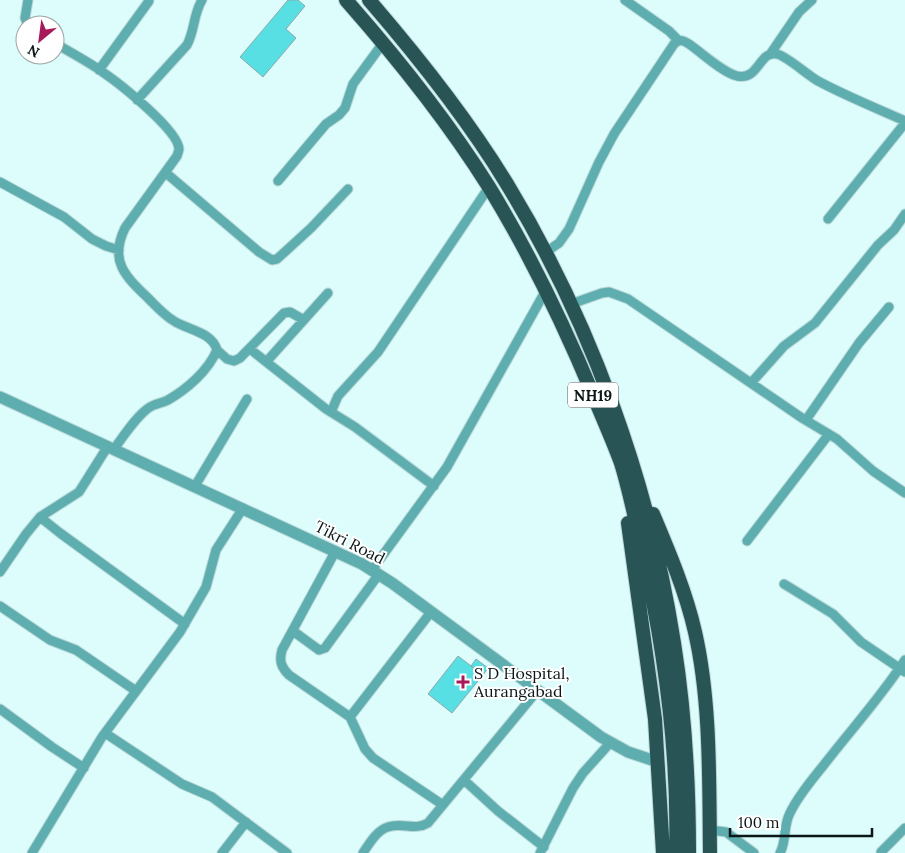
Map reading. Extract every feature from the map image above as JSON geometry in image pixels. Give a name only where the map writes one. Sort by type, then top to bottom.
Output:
[{"type":"highway","name":"NH19","points":[[346,0],[432,104],[489,187],[546,290],[625,460],[653,595],[666,676],[672,742],[676,853]]},
{"type":"highway","name":"NH19","points":[[369,0],[450,98],[506,182],[546,252],[593,355],[660,567],[674,644],[684,720],[689,853]]},
{"type":"highway","points":[[625,460],[634,576],[655,719],[663,853]]},
{"type":"highway","points":[[625,460],[674,565],[695,632],[706,703],[710,853]]},
{"type":"street","points":[[26,15],[28,0]]},
{"type":"street","points":[[137,100],[187,45],[192,36],[195,14],[202,0]]},
{"type":"street","points":[[625,0],[669,31],[678,40],[684,40],[736,76],[750,74],[755,71],[767,55],[771,53],[799,12],[812,0]]},
{"type":"street","points":[[99,70],[149,1]]},
{"type":"street","points":[[546,252],[559,242],[569,229],[578,213],[599,162],[614,134],[678,40]]},
{"type":"street","points":[[278,181],[326,124],[339,115],[344,108],[353,84],[383,43]]},
{"type":"street","points":[[65,49],[99,70],[137,100],[165,126],[179,149],[177,156],[166,173],[125,228],[121,237],[119,250],[121,269],[132,284],[172,320],[202,334],[215,344],[217,350],[227,359],[234,361],[250,349],[284,313],[290,312],[304,320]]},
{"type":"street","points":[[771,53],[783,57],[819,82],[905,122],[828,219]]},
{"type":"street","points":[[166,173],[258,252],[272,260],[277,259],[301,238],[348,189]]},
{"type":"street","points":[[0,182],[64,217],[92,239],[119,250]]},
{"type":"street","points":[[331,412],[338,396],[378,352],[489,187]]},
{"type":"street","points":[[752,383],[784,346],[816,322],[878,245],[894,230],[905,214]]},
{"type":"street","points":[[293,631],[319,650],[325,648],[447,467],[546,290]]},
{"type":"street","points":[[267,362],[328,293]]},
{"type":"street","points":[[571,304],[602,293],[619,294],[829,434],[873,471],[905,493]]},
{"type":"street","points":[[806,420],[859,343],[889,307]]},
{"type":"street","points":[[250,349],[331,412],[355,427],[434,486]]},
{"type":"street","points":[[0,572],[40,517],[79,492],[111,448],[143,413],[150,407],[175,395],[202,374],[217,350]]},
{"type":"street","name":"Tikri Road","points":[[0,397],[244,508],[375,572],[610,744],[658,762]]},
{"type":"street","points":[[195,486],[247,399]]},
{"type":"street","points":[[747,541],[829,434]]},
{"type":"street","points":[[32,853],[105,733],[185,624],[206,587],[216,550],[244,508]]},
{"type":"street","points":[[40,517],[185,624]]},
{"type":"street","points":[[335,552],[282,650],[280,660],[282,668],[289,675],[350,717],[365,749],[373,758],[443,805]]},
{"type":"street","points":[[780,853],[784,845],[786,823],[790,813],[813,778],[903,667],[867,646],[833,614],[784,584]]},
{"type":"street","points":[[0,606],[50,640],[76,650],[136,691]]},
{"type":"street","points":[[350,717],[431,612]]},
{"type":"street","points":[[363,853],[382,830],[388,826],[418,827],[428,823],[537,691]]},
{"type":"street","points":[[0,709],[84,768]]},
{"type":"street","points":[[105,733],[182,784],[212,797],[287,853]]},
{"type":"street","points":[[464,780],[542,850],[573,788],[583,773],[610,744]]},
{"type":"street","points":[[222,853],[246,822]]},
{"type":"street","points":[[881,852],[905,828]]},
{"type":"street","points":[[710,830],[726,832],[754,853]]},
{"type":"building","points":[[288,0],[298,0],[305,6],[286,29],[296,38],[263,77],[240,57]]},
{"type":"building","points":[[458,656],[483,675],[452,713],[428,694]]},
{"type":"building","points":[[476,659],[488,668],[483,675],[471,666]]},
{"type":"place","name":"S D Hospital, Aurangabad","points":[[463,682]]}]
